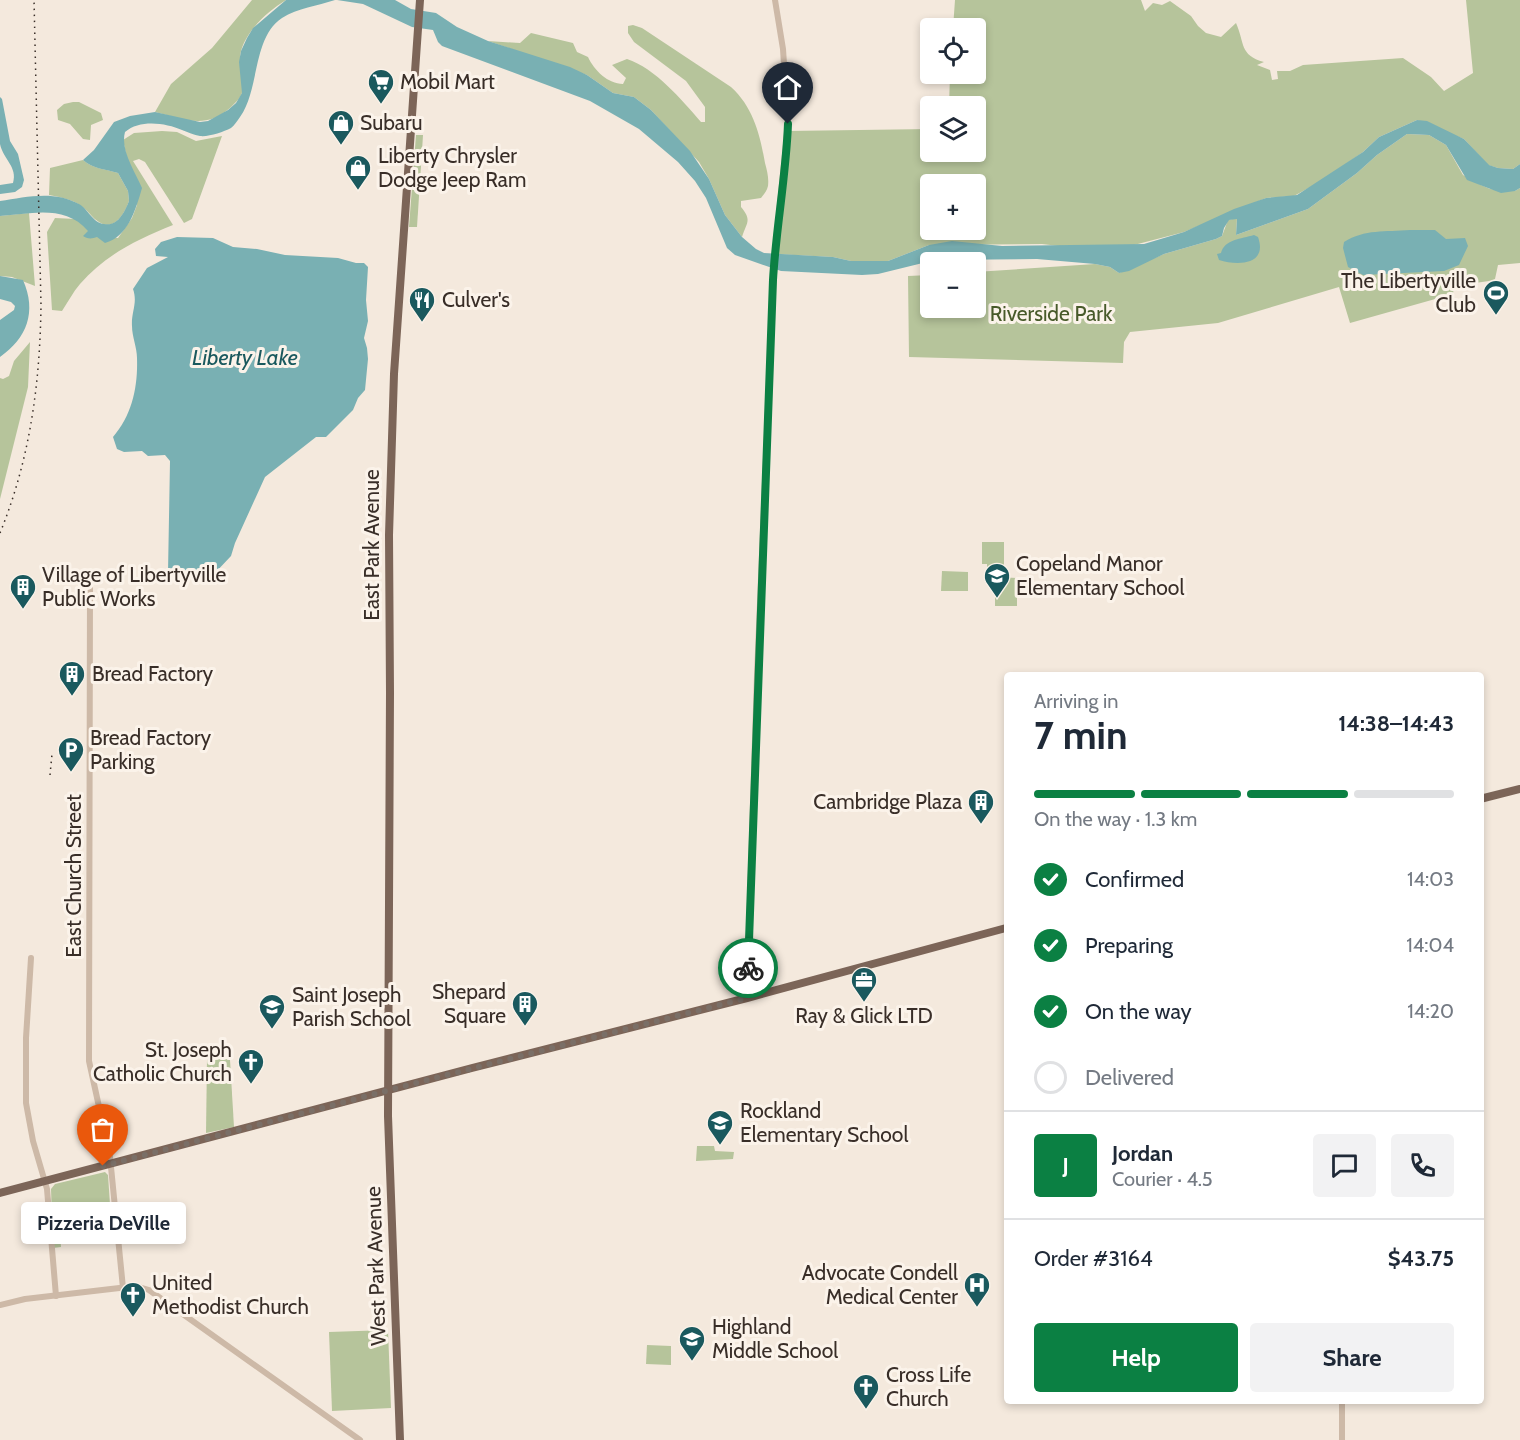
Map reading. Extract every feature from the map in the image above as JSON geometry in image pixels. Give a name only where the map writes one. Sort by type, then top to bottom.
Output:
[{"type":"main road","name":"East Park Avenue","points":[[388,1090],[390,439],[420,1]]},
{"type":"main road","points":[[1484,798],[1520,789]]},
{"type":"main road","points":[[0,1193],[1004,929]]},
{"type":"main road","name":"West Park Avenue","points":[[388,1090],[400,1440]]},
{"type":"street","points":[[747,998],[773,280],[788,124],[783,49],[775,0]]},
{"type":"street","name":"East Church Street","points":[[90,586],[89,1061],[110,1164],[123,1288]]},
{"type":"street","points":[[31,958],[26,1038],[26,1103],[28,1120],[47,1189],[56,1296]]},
{"type":"street","points":[[0,1305],[123,1288],[139,1287],[149,1290],[360,1440]]},
{"type":"street","points":[[1342,1404],[1342,1440]]},
{"type":"green space","points":[[252,0],[286,0],[259,22],[244,43],[240,56],[243,88],[237,101],[221,115],[203,121],[185,120],[155,112],[171,84],[212,48]]},
{"type":"green space","points":[[955,0],[1141,0],[1145,11],[1153,3],[1162,5],[1170,1],[1191,16],[1206,33],[1221,37],[1236,23],[1247,52],[1250,56],[1264,62],[1257,65],[1270,70],[1272,80],[1278,79],[1277,71],[1290,71],[1303,65],[1403,58],[1431,77],[1444,91],[1473,73],[1466,0],[1520,0],[1520,164],[1513,169],[1488,165],[1464,139],[1417,120],[1379,137],[1363,152],[1323,180],[1294,196],[1266,198],[1184,232],[1134,245],[929,245],[888,261],[851,261],[833,257],[775,254],[788,131],[920,129],[920,162],[986,162],[986,96],[949,96],[950,84],[986,84],[986,18],[954,18]]},
{"type":"green space","points":[[628,26],[642,28],[731,87],[750,112],[761,142],[768,183],[761,198],[741,201],[741,207],[747,218],[742,237],[725,215],[699,162],[651,110],[634,97],[613,93],[587,75],[488,41],[520,43],[531,33],[573,43],[577,52],[588,57],[602,75],[612,82],[623,84],[626,78],[612,65],[627,59],[658,77],[701,122],[705,122],[705,107],[686,81],[634,42],[628,33]]},
{"type":"green space","points":[[79,102],[101,113],[103,120],[91,125],[90,140],[83,139],[70,124],[58,120],[57,110],[64,104]]},
{"type":"green space","points":[[177,132],[196,141],[222,136],[192,219],[184,223],[145,162],[139,159],[133,161],[173,225],[111,256],[80,284],[62,311],[52,310],[47,232],[55,218],[76,219],[97,237],[118,238],[132,218],[137,205],[123,140],[134,133]]},
{"type":"green space","name":"Riverside Park","points":[[1407,134],[1429,135],[1446,145],[1463,175],[1490,189],[1515,191],[1520,188],[1520,263],[1498,265],[1495,279],[1454,286],[1453,294],[1350,323],[1339,287],[1218,323],[1130,332],[1124,342],[1123,363],[909,357],[908,276],[920,275],[920,318],[986,318],[986,271],[1095,264],[1110,267],[1119,273],[1164,254],[1216,239],[1222,236],[1228,220],[1237,218],[1236,235],[1308,209],[1357,173],[1377,155]]},
{"type":"green space","points":[[416,135],[423,135],[417,227],[409,227]]},
{"type":"green space","points":[[83,160],[95,167],[118,173],[128,191],[127,206],[122,216],[114,223],[104,224],[77,204],[49,195],[50,168]]},
{"type":"green space","points":[[29,213],[35,286],[12,277],[0,276],[0,216]]},
{"type":"green space","points":[[30,342],[28,387],[0,499],[0,378],[9,376],[14,361]]},
{"type":"green space","points":[[982,542],[1004,542],[1004,565],[994,565],[993,571],[987,571],[987,564],[982,564]]},
{"type":"green space","points":[[942,571],[968,572],[968,591],[941,591]]},
{"type":"green space","points":[[995,577],[1017,578],[1017,606],[995,606]]},
{"type":"green space","points":[[227,1057],[230,1060],[234,1127],[206,1133],[207,1059]]},
{"type":"green space","points":[[697,1146],[714,1146],[715,1151],[734,1152],[733,1159],[696,1161]]},
{"type":"green space","points":[[105,1172],[108,1175],[112,1234],[101,1234],[90,1224],[80,1226],[80,1235],[74,1235],[73,1232],[60,1234],[61,1247],[53,1248],[51,1189],[55,1184]]},
{"type":"green space","points":[[388,1330],[391,1408],[332,1411],[329,1332]]},
{"type":"green space","points":[[647,1345],[671,1346],[671,1365],[646,1364]]},
{"type":"water","points":[[286,0],[335,0],[294,12],[282,18],[272,27],[261,51],[246,106],[232,127],[204,136],[153,124],[138,125],[125,132],[126,153],[142,188],[130,221],[120,235],[105,243],[97,237],[86,238],[83,236],[88,231],[79,223],[58,214],[0,216],[0,201],[30,196],[50,196],[79,204],[100,223],[109,224],[117,221],[129,201],[128,191],[118,173],[95,167],[83,160],[94,150],[114,122],[130,116],[155,112],[200,122],[208,121],[228,110],[242,93],[239,62],[247,38],[253,28]]},
{"type":"water","points":[[337,0],[395,0],[411,9],[436,13],[457,27],[488,41],[570,67],[587,75],[613,93],[634,97],[651,110],[690,151],[709,179],[725,215],[742,237],[764,253],[833,257],[851,261],[888,261],[929,245],[952,241],[1002,246],[1144,244],[1184,232],[1234,209],[1266,198],[1297,195],[1363,152],[1379,137],[1417,120],[1427,121],[1464,139],[1489,165],[1513,169],[1520,164],[1520,188],[1501,193],[1467,180],[1446,145],[1429,135],[1407,134],[1308,209],[1236,235],[1237,219],[1229,220],[1222,236],[1164,254],[1129,271],[1119,273],[1110,267],[1095,264],[1037,259],[986,260],[986,252],[920,252],[920,264],[878,274],[781,271],[735,255],[727,248],[706,198],[695,181],[678,162],[639,129],[590,101],[442,46],[433,30],[412,27],[363,4]]},
{"type":"water","points":[[0,97],[10,141],[18,154],[24,180],[22,187],[15,192],[0,194],[0,185],[13,183],[14,172],[0,144]]},
{"type":"water","points":[[1435,230],[1446,239],[1465,238],[1468,246],[1459,265],[1444,271],[1363,275],[1348,267],[1343,248],[1344,242],[1368,233]]},
{"type":"water","points":[[1254,235],[1258,237],[1260,246],[1255,258],[1242,263],[1219,260],[1217,254],[1221,253],[1226,245],[1234,240]]},
{"type":"water","name":"Liberty Lake","points":[[177,237],[213,238],[233,247],[285,255],[338,258],[364,263],[368,267],[366,300],[368,321],[364,338],[368,359],[365,390],[358,398],[353,410],[326,437],[316,437],[265,477],[231,556],[214,574],[168,573],[170,461],[165,455],[148,456],[142,451],[124,452],[117,449],[113,437],[125,419],[135,390],[137,354],[132,326],[135,299],[133,289],[147,268],[168,257],[156,256],[155,249],[161,242]]},
{"type":"water","points":[[0,276],[23,280],[29,313],[23,333],[0,357],[0,320],[14,310],[15,306],[11,302],[0,299]]},
{"type":"railway","points":[[0,533],[26,449],[35,392],[40,334],[34,0]]},
{"type":"railway","points":[[50,775],[52,754]]},
{"type":"way so far","points":[[103,1166],[747,998],[748,968]]},
{"type":"place","name":"Mobil Mart","points":[[381,105]]},
{"type":"place","name":"Subaru","points":[[341,146]]},
{"type":"place","name":"Liberty Chrysler Dodge Jeep Ram","points":[[358,191]]},
{"type":"place","name":"The Libertyville Club","points":[[1496,316]]},
{"type":"place","name":"Culver's","points":[[422,323]]},
{"type":"place","name":"Copeland Manor Elementary School","points":[[997,599]]},
{"type":"place","name":"Village of Libertyville Public Works","points":[[23,610]]},
{"type":"place","name":"Bread Factory","points":[[72,697]]},
{"type":"place","name":"Bread Factory Parking","points":[[71,773]]},
{"type":"place","name":"Cambridge Plaza","points":[[981,825]]},
{"type":"place","name":"Ray & Glick LTD","points":[[864,1003]]},
{"type":"place","name":"Shepard Square","points":[[525,1027]]},
{"type":"place","name":"Saint Joseph Parish School","points":[[272,1030]]},
{"type":"place","name":"St. Joseph Catholic Church","points":[[251,1085]]},
{"type":"place","name":"Rockland Elementary School","points":[[720,1146]]},
{"type":"place","name":"Pizzeria DeVille","points":[[103,1166]]},
{"type":"place","name":"Advocate Condell Medical Center","points":[[977,1308]]},
{"type":"place","name":"United Methodist Church","points":[[133,1318]]},
{"type":"place","name":"Highland Middle School","points":[[692,1362]]},
{"type":"place","name":"Cross Life Church","points":[[866,1410]]},
{"type":"route","points":[[748,968],[773,280],[788,124]]}]
